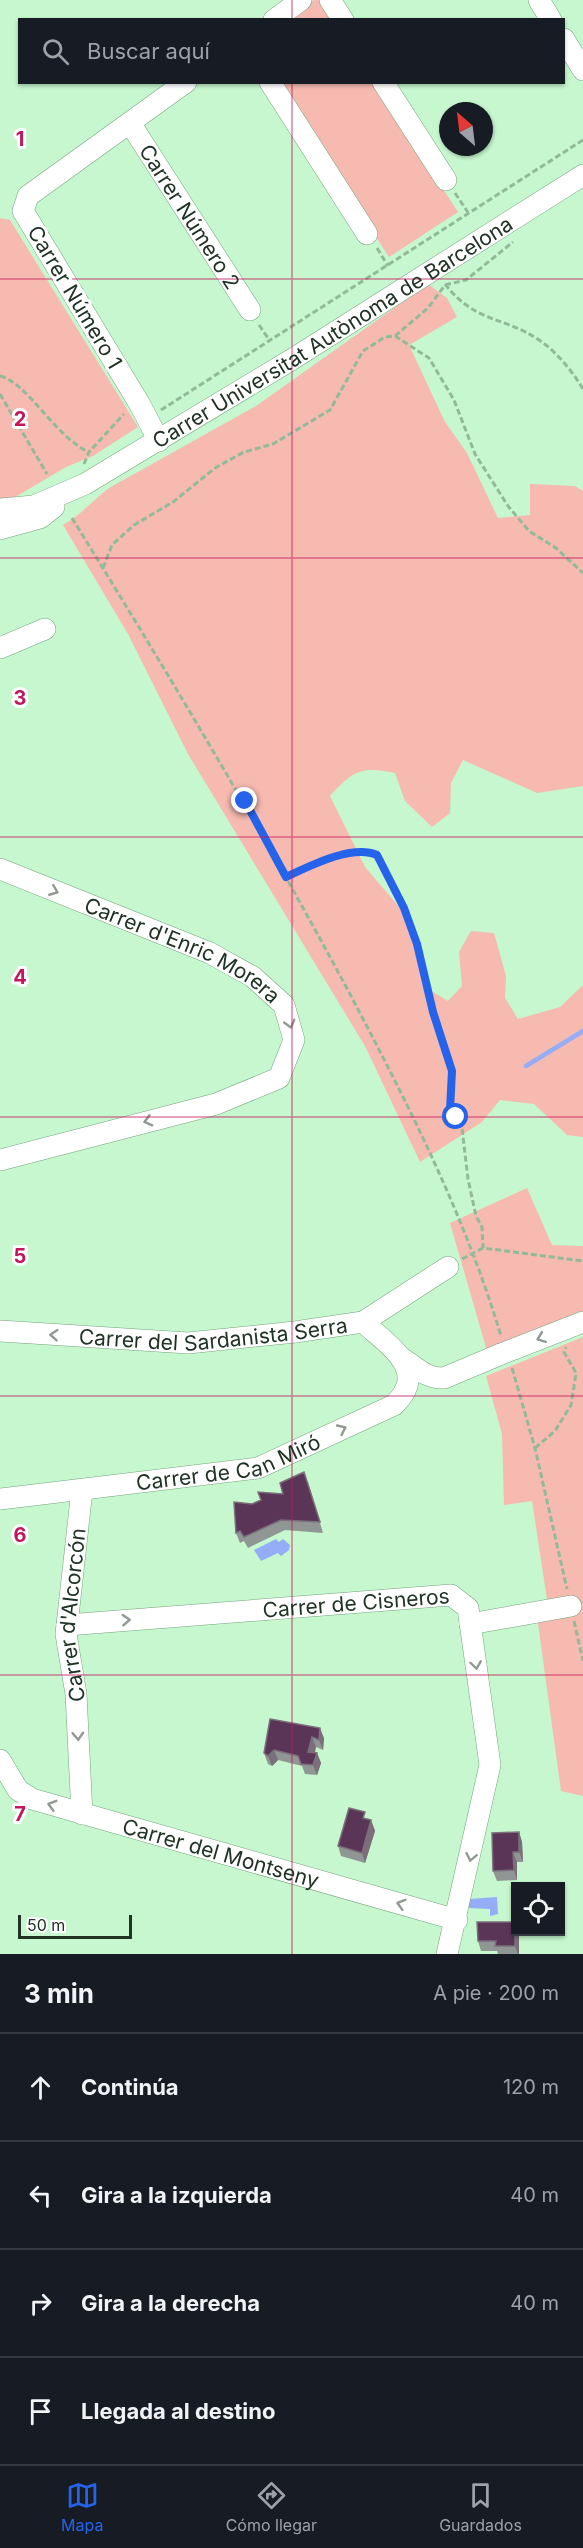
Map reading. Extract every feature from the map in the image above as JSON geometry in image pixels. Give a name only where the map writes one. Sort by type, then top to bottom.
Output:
[{"type":"street","points":[[277,18],[301,0]]},
{"type":"street","points":[[330,0],[342,18]]},
{"type":"street","points":[[539,0],[550,18]]},
{"type":"street","points":[[565,41],[583,69]]},
{"type":"street","name":"Carrer Número 1","points":[[159,441],[139,403],[23,211],[28,196],[183,84]]},
{"type":"street","points":[[271,84],[367,234]]},
{"type":"street","points":[[384,84],[446,180]]},
{"type":"street","name":"Carrer Número 2","points":[[130,123],[250,310]]},
{"type":"street","name":"Carrer Universitat Autònoma de Barcelona","points":[[0,529],[40,518],[79,488],[159,441],[583,175]]},
{"type":"street","name":"Carrer Universitat Autònoma de Barcelona","points":[[0,509],[34,506],[79,488]]},
{"type":"street","points":[[0,648],[45,629]]},
{"type":"street","name":"Carrer d'Enric Morera","points":[[0,869],[210,953],[253,977],[284,1005],[294,1040],[279,1078],[216,1104],[0,1160]]},
{"type":"street","name":"Carrer del Sardanista Serra","points":[[0,1331],[188,1343],[363,1322],[448,1267]]},
{"type":"street","points":[[363,1322],[400,1358],[422,1373],[436,1379],[444,1378],[505,1352],[573,1330]]},
{"type":"street","name":"Carrer de Can Miró","points":[[0,1499],[258,1468],[394,1405],[403,1396],[408,1383],[407,1369],[400,1358]]},
{"type":"street","name":"Carrer d'Alcorcón","points":[[82,1490],[67,1625],[76,1694],[82,1814]]},
{"type":"street","name":"Carrer de Cisneros","points":[[67,1625],[451,1595],[468,1608],[490,1765],[457,1920],[447,1954]]},
{"type":"street","points":[[470,1624],[571,1606]]},
{"type":"street","name":"Carrer del Montseny","points":[[0,1760],[18,1790],[32,1799],[457,1920]]},
{"type":"path","points":[[160,410],[583,140]]},
{"type":"path","points":[[446,180],[469,213]]},
{"type":"path","points":[[103,568],[112,545],[134,525],[173,502],[215,468],[244,452],[273,444],[330,410],[363,351],[385,337],[395,336],[429,308],[445,285],[464,305],[482,316],[538,340],[559,356],[583,389]]},
{"type":"path","points":[[395,336],[429,358],[454,400],[475,454],[508,506],[529,531],[564,554],[583,573]]},
{"type":"path","points":[[0,376],[28,397],[76,447],[88,452],[119,418]]},
{"type":"path","points":[[0,394],[47,474]]},
{"type":"path","points":[[72,518],[245,801],[286,877],[335,855],[371,852],[377,855],[411,925],[452,1071],[450,1110],[462,1128],[468,1179],[476,1216],[482,1227],[483,1248]]},
{"type":"path","points":[[472,1252],[483,1248],[583,1261]]},
{"type":"path","points":[[535,1448],[555,1431],[571,1405],[576,1373],[564,1352],[573,1330]]},
{"type":"shaded area","points":[[314,0],[321,0],[333,18],[290,18]]},
{"type":"shaded area","points":[[278,84],[375,84],[458,212],[389,257]]},
{"type":"shaded area","points":[[0,218],[10,220],[138,427],[93,456],[66,467],[12,499],[0,499]]},
{"type":"shaded area","points":[[428,284],[447,298],[457,317],[409,345],[445,422],[467,453],[498,518],[530,515],[530,484],[575,486],[583,491],[583,786],[537,793],[463,760],[451,783],[450,813],[432,827],[405,801],[395,773],[374,770],[358,772],[330,796],[365,867],[406,915],[425,987],[448,1001],[462,986],[459,952],[471,931],[494,933],[506,976],[505,998],[518,1019],[560,1007],[583,985],[583,1137],[567,1135],[534,1104],[500,1100],[482,1122],[420,1162],[365,1046],[188,754],[128,634],[63,525],[109,488],[256,406]]},
{"type":"shaded area","points":[[527,1188],[552,1245],[583,1246],[583,1311],[487,1351],[450,1223]]},
{"type":"shaded area","points":[[583,1337],[583,1796],[561,1791],[537,1616],[549,1612],[532,1501],[504,1505],[502,1434],[486,1376]]},
{"type":"water","points":[[276,1539],[279,1542],[283,1539],[290,1545],[289,1550],[281,1556],[278,1553],[261,1561],[254,1550]]},
{"type":"water","points":[[497,1897],[498,1914],[490,1916],[490,1909],[469,1908],[469,1899]]},
{"type":"building","points":[[304,1472],[320,1522],[281,1520],[244,1537],[240,1531],[236,1533],[234,1502],[252,1504],[261,1500],[258,1492],[283,1494],[280,1483]]},
{"type":"building","points":[[270,1719],[320,1728],[319,1740],[312,1737],[308,1752],[317,1753],[313,1765],[301,1764],[298,1756],[274,1750],[268,1756],[264,1753]]},
{"type":"building","points":[[349,1808],[365,1812],[363,1818],[371,1820],[362,1853],[338,1846]]},
{"type":"building","points":[[519,1832],[519,1852],[513,1852],[514,1870],[493,1871],[492,1833]]},
{"type":"building","points":[[477,1922],[511,1922],[511,1936],[515,1936],[515,1946],[495,1946],[496,1941],[478,1941]]},
{"type":"waterway","points":[[526,1066],[583,1031]]},
{"type":"route","points":[[245,801],[286,877],[320,864],[335,855],[371,852],[377,855],[404,908],[417,944],[433,1012],[452,1071],[450,1110],[456,1117]]}]
